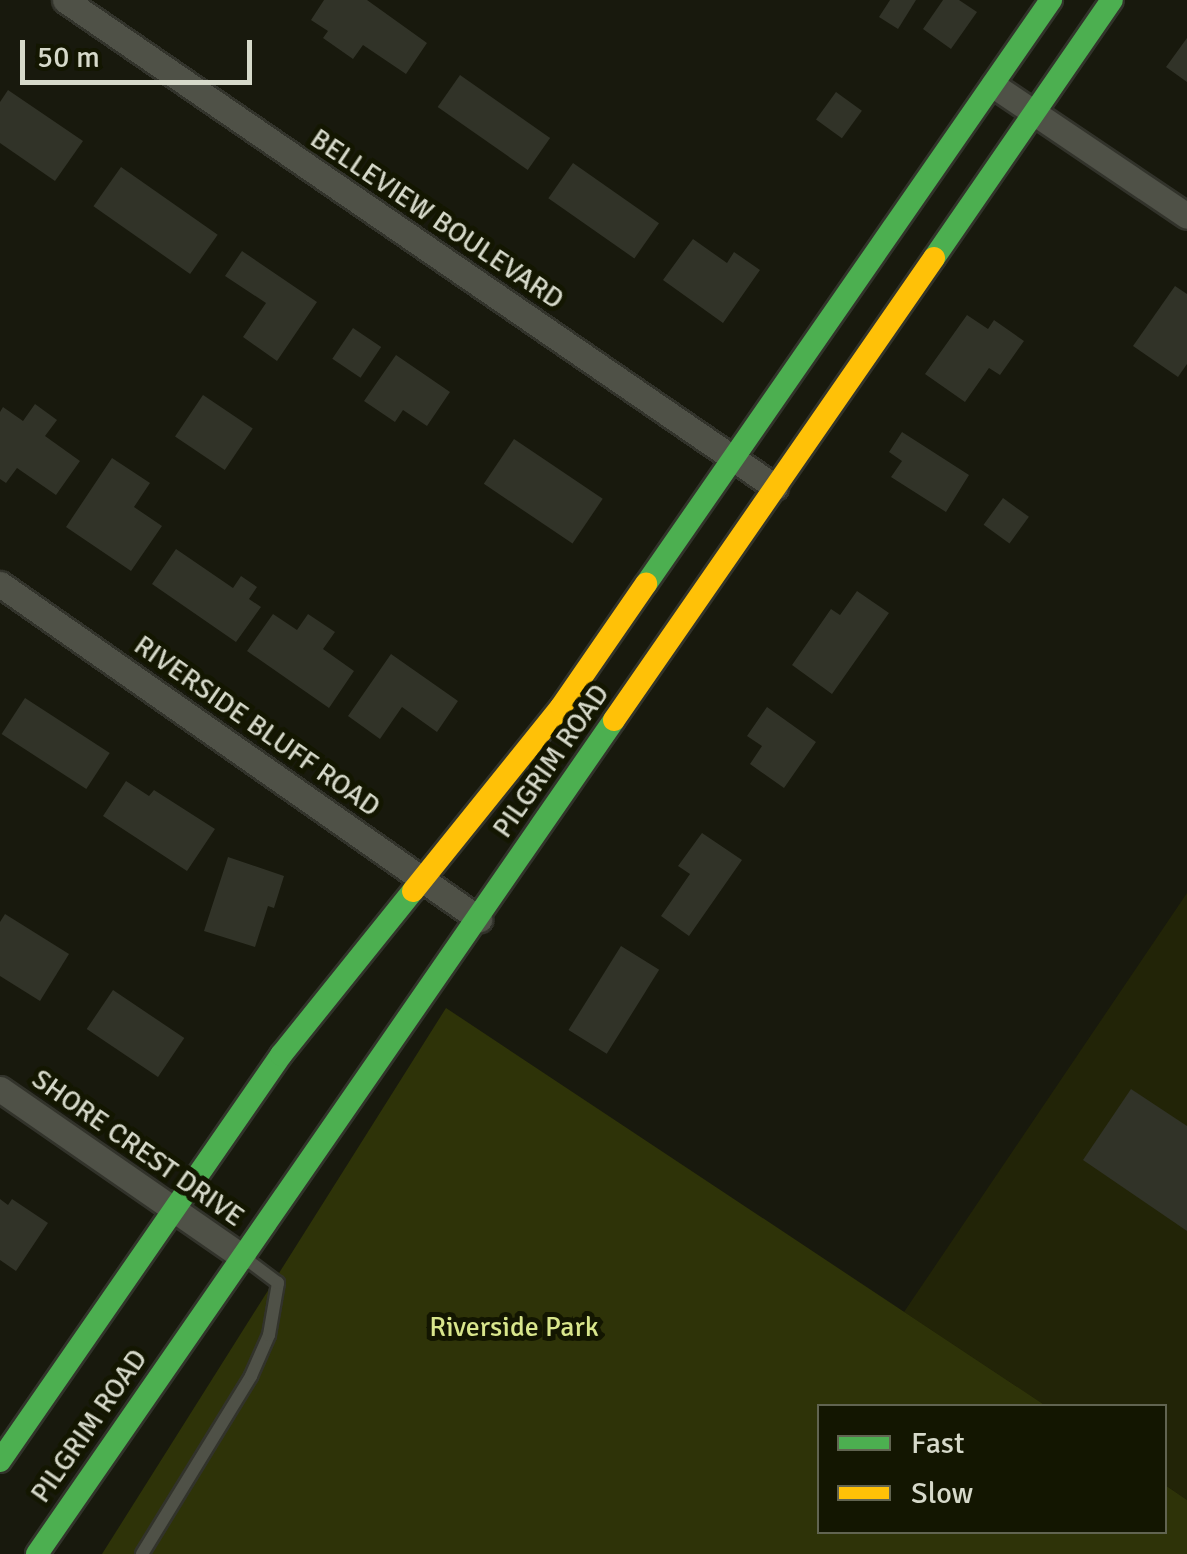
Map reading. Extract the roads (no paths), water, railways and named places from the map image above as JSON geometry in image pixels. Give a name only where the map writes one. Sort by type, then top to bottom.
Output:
[{"type":"street","name":"BELLEVIEW BOULEVARD","points":[[66,0],[775,486]]},
{"type":"street","name":"PILGRIM ROAD","points":[[0,1461],[282,1055],[560,707],[1052,0]]},
{"type":"street","name":"PILGRIM ROAD","points":[[37,1554],[1112,0]]},
{"type":"street","points":[[993,85],[1187,216]]},
{"type":"street","name":"RIVERSIDE BLUFF ROAD","points":[[0,584],[479,919]]},
{"type":"street","name":"SHORE CREST DRIVE","points":[[0,1089],[242,1257]]},
{"type":"lane","points":[[142,1554],[252,1376],[269,1335],[278,1283],[242,1257]]},
{"type":"park label","name":"Riverside Park","points":[[514,1327]]}]
